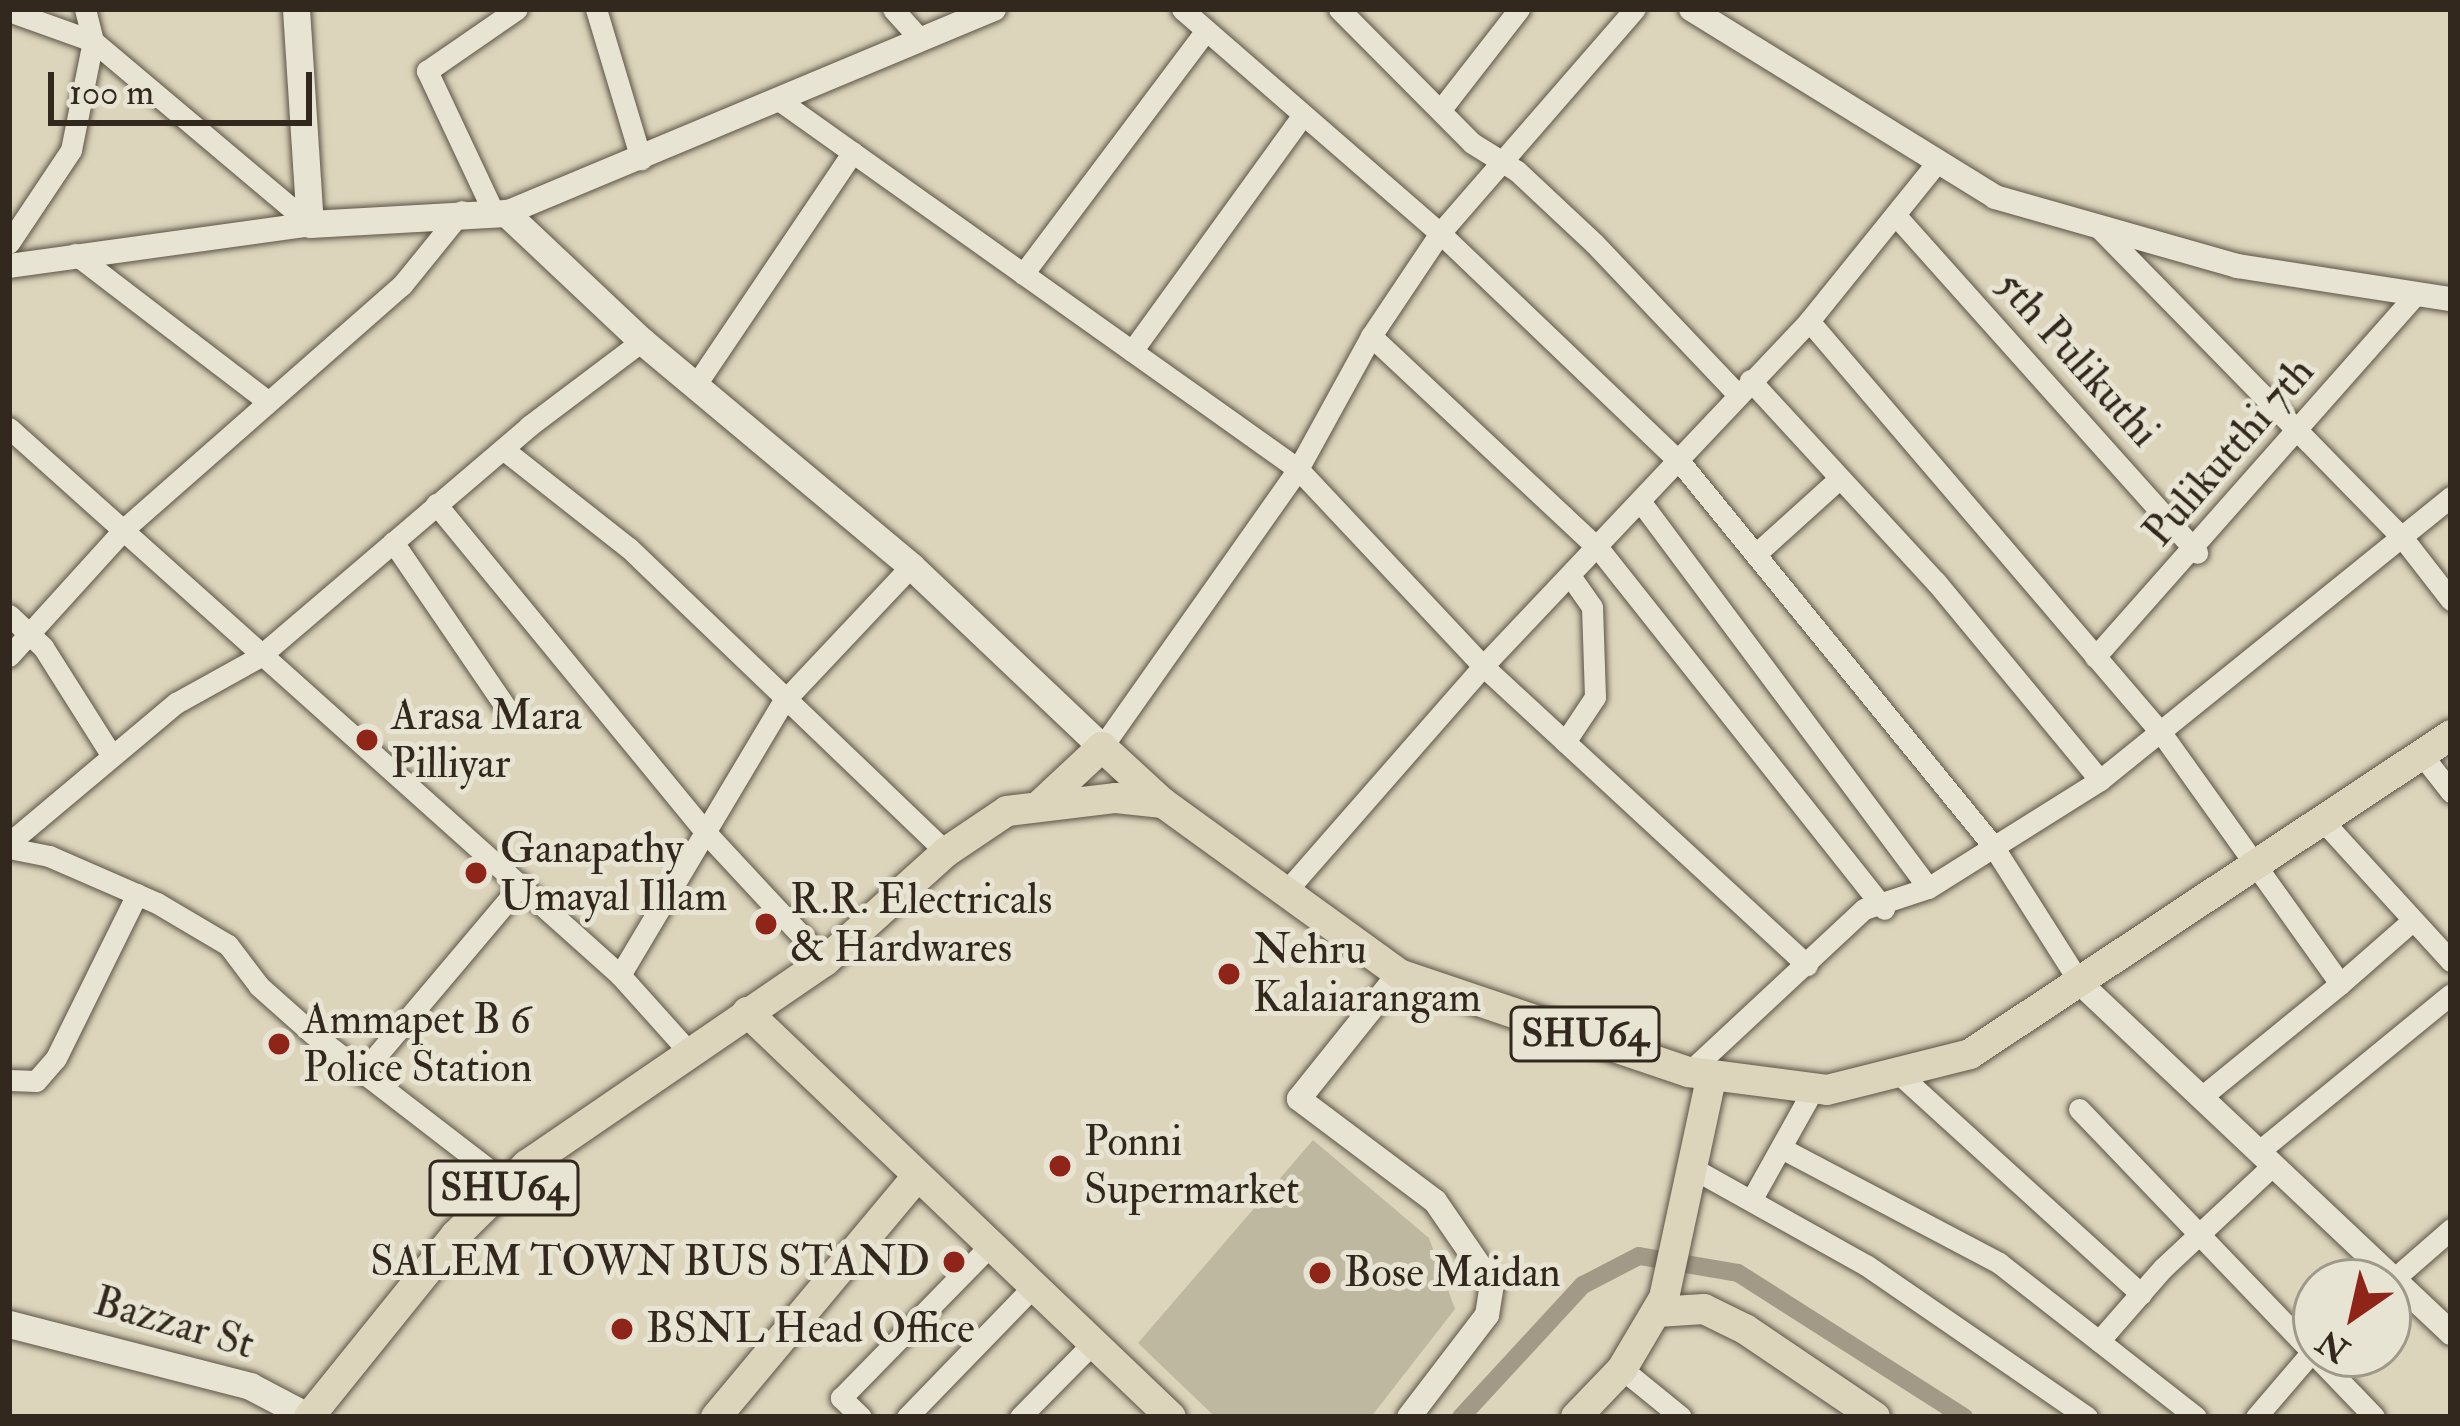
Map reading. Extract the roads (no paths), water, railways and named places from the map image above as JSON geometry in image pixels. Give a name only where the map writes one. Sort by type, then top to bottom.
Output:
[{"type":"main road","points":[[296,9],[310,224],[499,211],[642,341],[911,566],[1163,802]]},
{"type":"main road","name":"SHU64","points":[[309,1417],[456,1235],[508,1184],[689,1052],[825,961],[946,852],[1007,811],[1042,803],[1163,802],[1399,974],[1700,1075],[1814,1088],[1970,1054],[2451,735]]},
{"type":"main road","points":[[1042,803],[1102,747]]},
{"type":"main road","points":[[747,1012],[1090,1346],[1171,1417]]},
{"type":"main road","points":[[1576,1417],[1622,1370],[1661,1305],[1694,1169],[1700,1075]]},
{"type":"main road","points":[[716,1417],[915,1178]]},
{"type":"main road","points":[[1661,1305],[1704,1309],[1744,1329],[1875,1417]]},
{"type":"main road","name":"Bazzar St","points":[[9,1324],[250,1386],[309,1417]]},
{"type":"main road","points":[[1112,1381],[1144,1417]]},
{"type":"street","points":[[9,243],[71,150],[93,41],[85,9]]},
{"type":"street","points":[[518,9],[427,71],[499,211],[783,103],[994,9]]},
{"type":"street","points":[[596,9],[640,158]]},
{"type":"street","points":[[893,9],[920,39]]},
{"type":"street","points":[[1182,9],[1440,233],[1680,462],[1758,551],[1993,846],[2080,983],[2204,1094],[2367,1258]]},
{"type":"street","points":[[1339,9],[1472,143],[1502,161],[1594,243],[1840,478],[2100,780]]},
{"type":"street","points":[[1442,108],[1520,9]]},
{"type":"street","points":[[1102,747],[1298,469],[1371,336],[1440,233],[1635,9]]},
{"type":"street","points":[[1691,9],[1995,197],[2237,266],[2451,299]]},
{"type":"street","points":[[9,11],[93,41],[310,224]]},
{"type":"street","points":[[1023,274],[1207,30]]},
{"type":"street","points":[[783,103],[1298,469],[1483,666],[1807,965]]},
{"type":"street","points":[[1132,350],[1304,115]]},
{"type":"street","points":[[695,386],[853,152]]},
{"type":"street","points":[[1288,890],[1483,666],[1643,505],[1744,387],[1809,321],[1898,218],[1938,160]]},
{"type":"street","points":[[9,656],[17,622],[402,285],[463,211]]},
{"type":"street","name":"5th Pulikuthi","points":[[1898,218],[2197,551]]},
{"type":"street","points":[[9,266],[310,224]]},
{"type":"street","points":[[2096,226],[2404,541],[2451,600]]},
{"type":"street","points":[[75,254],[267,401]]},
{"type":"street","name":"Pulikutthi 7th","points":[[2096,657],[2197,551],[2416,293]]},
{"type":"street","points":[[1809,321],[2162,734],[2340,984]]},
{"type":"street","points":[[1371,336],[1599,549],[1884,909]]},
{"type":"street","points":[[508,1184],[361,1074],[259,986],[227,944],[136,894],[9,846],[110,753],[176,703],[259,657],[502,449],[642,341]]},
{"type":"street","points":[[9,428],[259,657],[620,975],[689,1052]]},
{"type":"street","points":[[502,449],[629,548],[783,702],[946,852]]},
{"type":"street","points":[[1758,551],[1840,478]]},
{"type":"street","points":[[1700,1075],[1864,909],[1884,909],[1928,888],[2100,780],[2404,541],[2451,497]]},
{"type":"street","points":[[436,504],[708,835],[825,961]]},
{"type":"street","points":[[1643,505],[1928,888]]},
{"type":"street","points":[[393,542],[505,706]]},
{"type":"street","points":[[620,975],[708,835],[783,702],[911,566]]},
{"type":"street","points":[[1565,742],[1595,697],[1597,663],[1592,608],[1571,577]]},
{"type":"street","points":[[17,622],[110,753]]},
{"type":"street","points":[[2422,754],[2451,793]]},
{"type":"street","points":[[2323,821],[2451,961]]},
{"type":"street","points":[[361,1074],[521,885]]},
{"type":"street","points":[[9,1080],[36,1082],[56,1058],[136,894]]},
{"type":"street","points":[[2204,1094],[2412,921]]},
{"type":"street","points":[[1399,974],[1299,1099],[1435,1202],[1492,1284],[1487,1315],[1409,1417]]},
{"type":"street","points":[[2099,1342],[2266,1159],[2451,994]]},
{"type":"street","points":[[1898,1072],[2141,1294]]},
{"type":"street","points":[[1753,1197],[1785,1150],[1814,1088]]},
{"type":"street","points":[[2078,1109],[2292,1327]]},
{"type":"street","points":[[1785,1150],[2000,1263],[2196,1417]]},
{"type":"street","points":[[1694,1169],[1753,1197],[2087,1417]]},
{"type":"street","points":[[2412,1263],[2451,1228]]},
{"type":"street","points":[[861,1417],[841,1398],[988,1248]]},
{"type":"street","points":[[907,1417],[1031,1289]]},
{"type":"street","points":[[2412,1300],[2451,1333]]},
{"type":"street","points":[[1020,1417],[1090,1346]]},
{"type":"street","points":[[1622,1370],[1681,1417]]},
{"type":"street","points":[[2256,1417],[2292,1375]]},
{"type":"street","points":[[2340,1378],[2374,1417]]},
{"type":"waterway","points":[[1461,1417],[1583,1285],[1639,1256],[1738,1273],[1964,1417]]},
{"type":"place","name":"Arasa Mara Pilliyar","points":[[367,740]]},
{"type":"place","name":"Ganapathy Umayal Illam","points":[[476,873]]},
{"type":"place","name":"R.R. Electricals & Hardwares","points":[[766,924]]},
{"type":"place","name":"Nehru Kalaiarangam","points":[[1229,974]]},
{"type":"place","name":"Ammapet B 6 Police Station","points":[[279,1044]]},
{"type":"place","name":"Ponni Supermarket","points":[[1060,1166]]},
{"type":"place","name":"SALEM TOWN BUS STAND","points":[[954,1262]]},
{"type":"place","name":"Bose Maidan","points":[[1320,1273]]},
{"type":"place","name":"BSNL Head Office","points":[[622,1329]]}]
